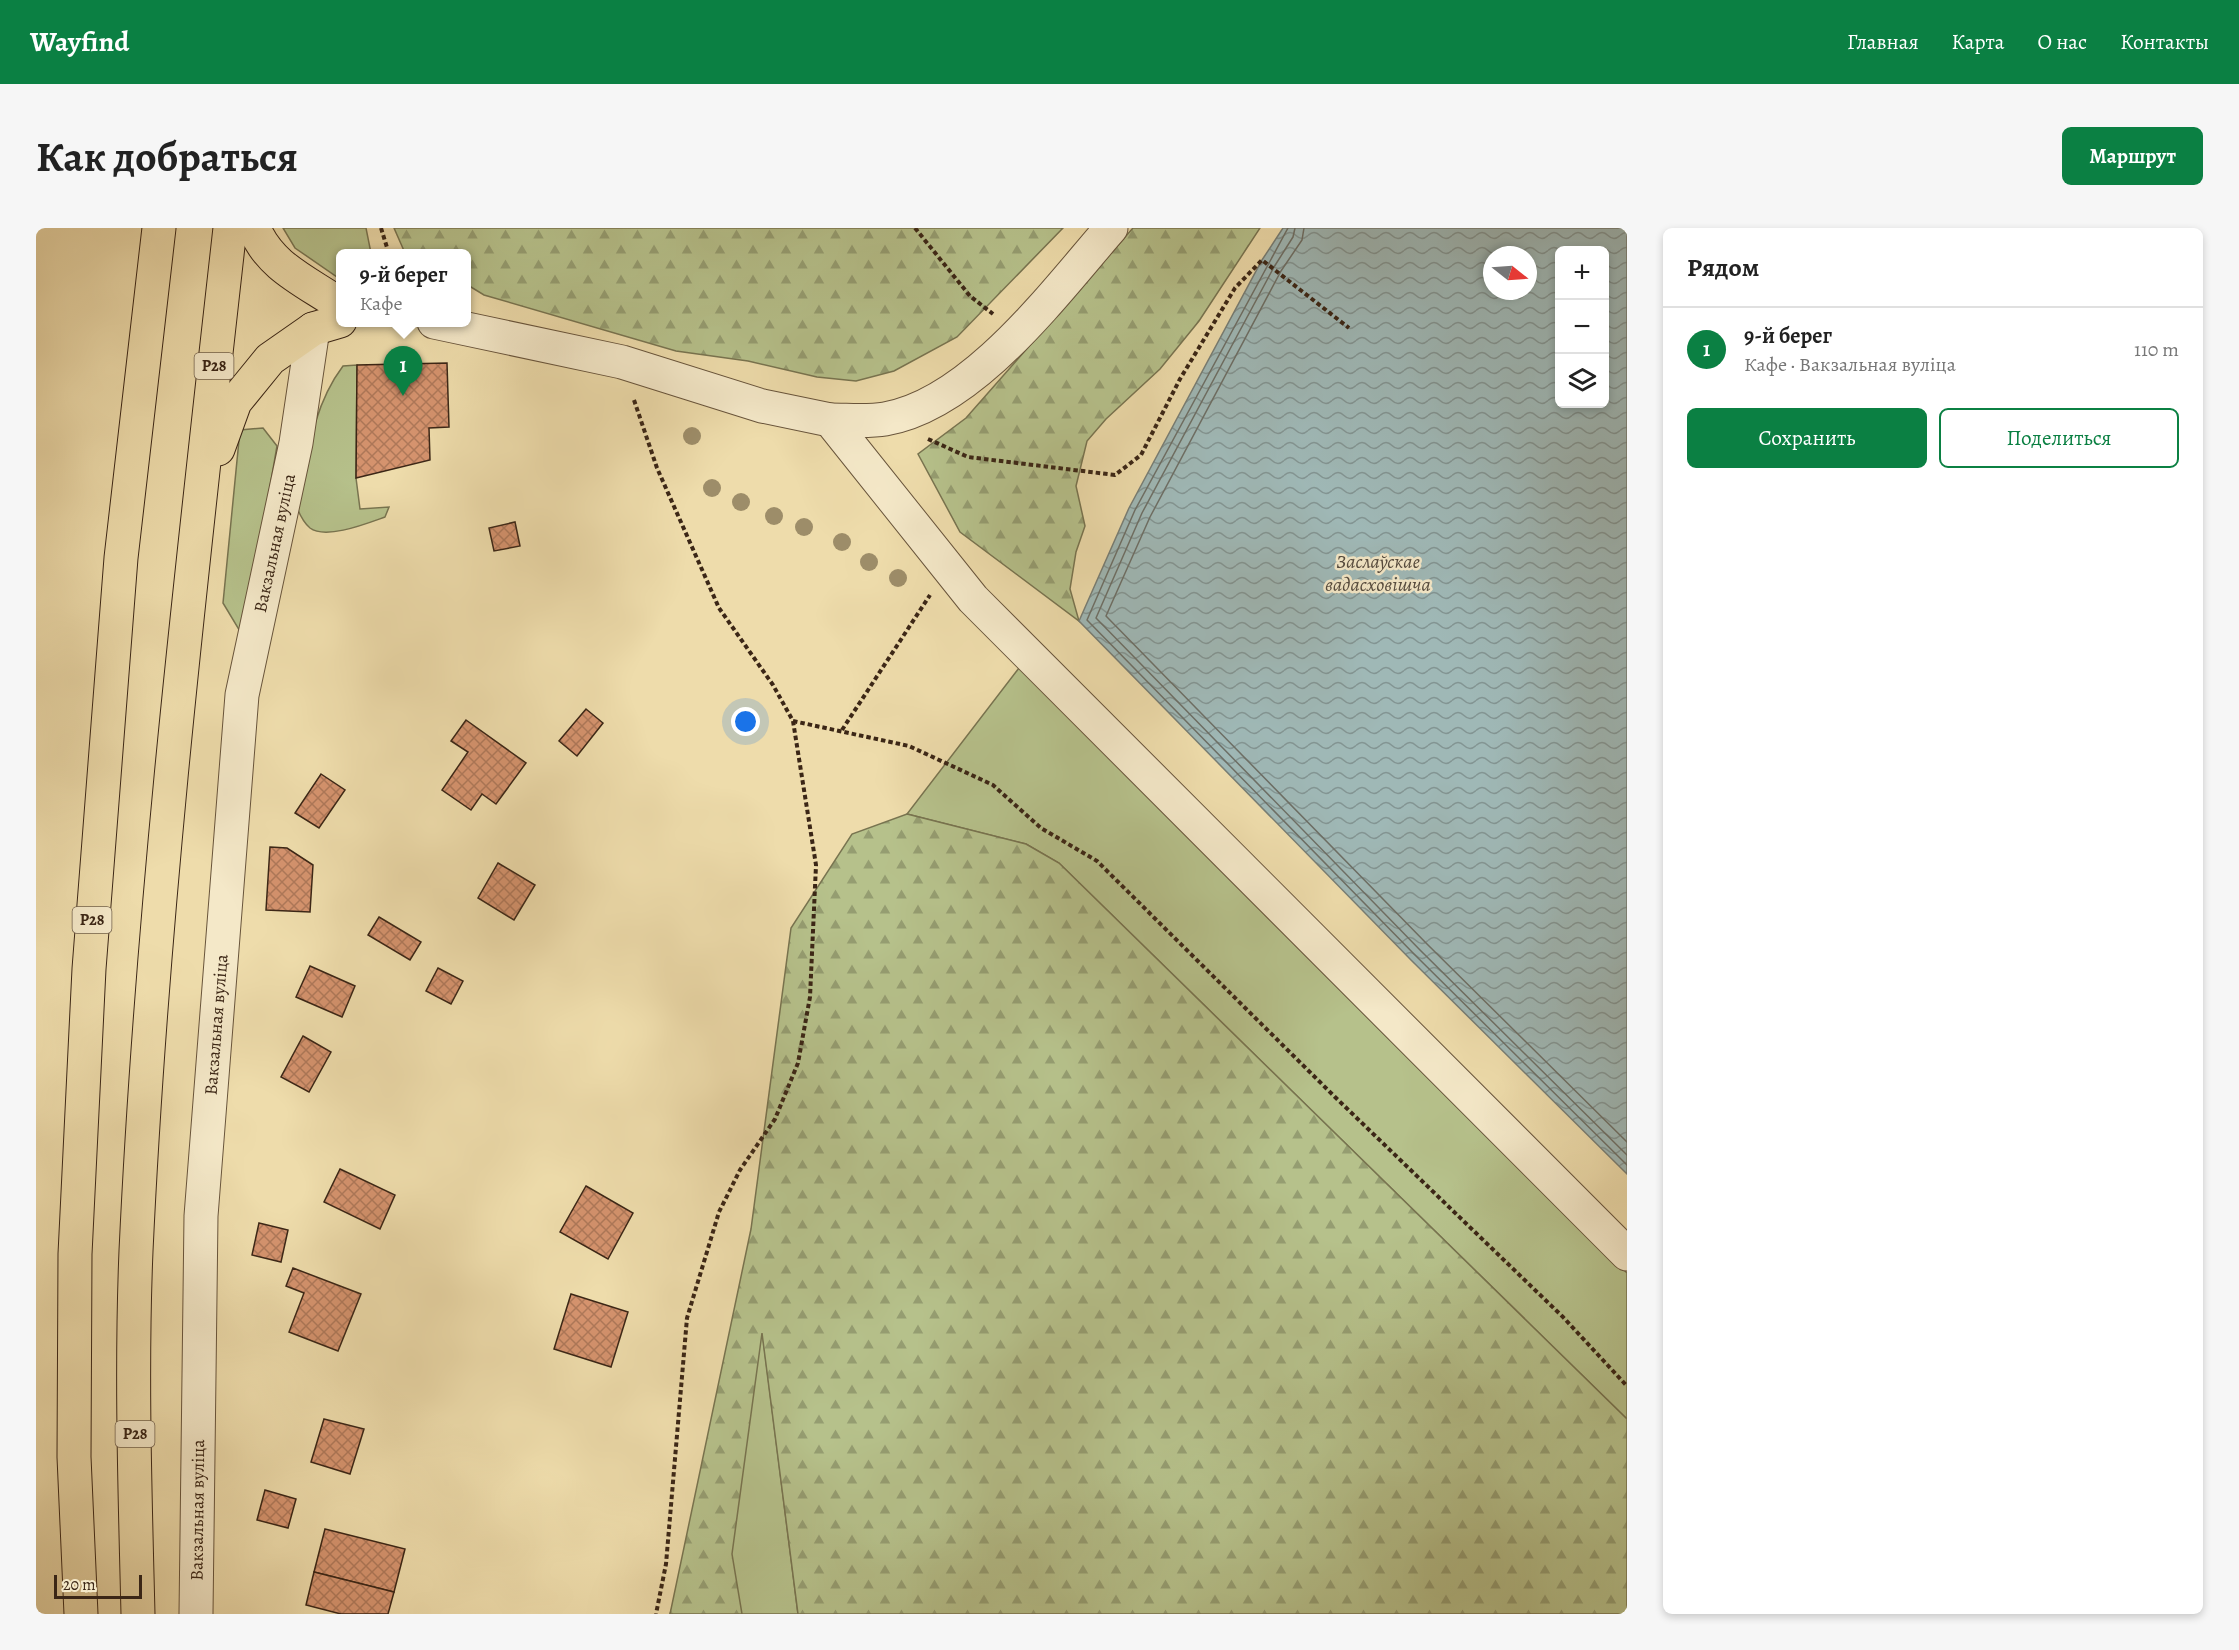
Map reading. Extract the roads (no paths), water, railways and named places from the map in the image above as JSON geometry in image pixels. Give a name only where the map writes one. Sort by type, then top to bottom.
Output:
[{"type":"highway","name":"Р28","points":[[81,1614],[74,1457],[75,1278],[95,860],[121,558],[159,228]]},
{"type":"highway","name":"Р28","points":[[138,1614],[134,1409],[137,1242],[154,973],[199,504],[230,228]]},
{"type":"highway","points":[[254,228],[260,243],[276,263],[336,300]]},
{"type":"highway","points":[[199,504],[235,402],[270,359],[327,325]]},
{"type":"street","points":[[458,327],[622,362],[762,406],[830,420],[885,419],[935,401],[974,376],[1019,333],[1111,228]]},
{"type":"street","name":"Вакзальная вуліца","points":[[196,1614],[201,1216],[242,695],[296,443],[327,325]]},
{"type":"street","points":[[830,420],[973,599],[1627,1254]]},
{"type":"water","name":"Заслаўскае вадасховішча","points":[[1283,228],[1627,228],[1627,1174],[1411,960],[1079,621],[1129,508],[1262,260]]},
{"type":"place","name":"9-й берег","points":[[403,396]]}]
